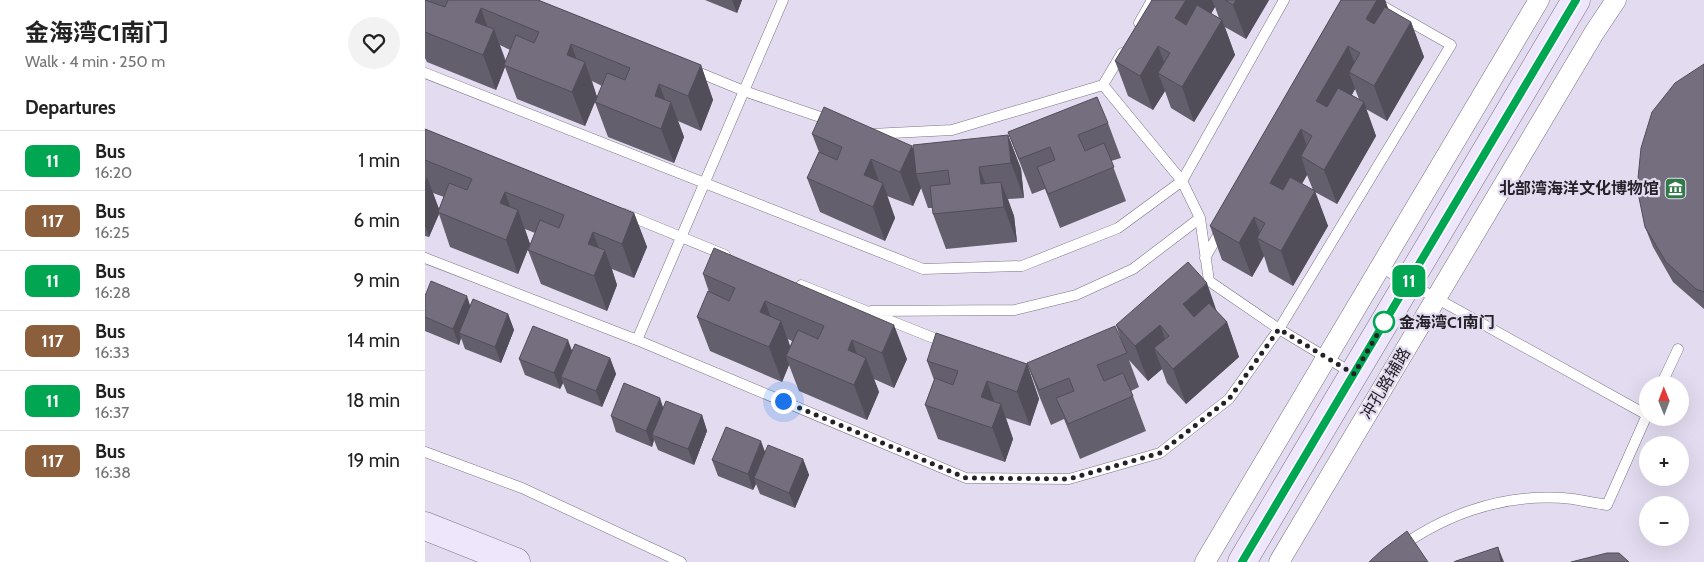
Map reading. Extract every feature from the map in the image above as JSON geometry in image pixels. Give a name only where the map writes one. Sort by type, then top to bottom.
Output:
[{"type":"main road","points":[[1242,562],[1576,0]]},
{"type":"main road","points":[[425,526],[516,562]]},
{"type":"street","points":[[1205,562],[1539,0]]},
{"type":"street","name":"冲孔路辅路","points":[[1279,562],[1594,33],[1616,0]]},
{"type":"lane","points":[[637,340],[783,0]]},
{"type":"lane","points":[[863,132],[872,135],[952,130],[1103,85],[1152,0]]},
{"type":"lane","points":[[425,73],[923,269],[1022,266],[1118,228],[1182,181],[1283,0]]},
{"type":"lane","points":[[425,258],[637,340],[966,478],[1069,479],[1160,453],[1229,399],[1279,329],[1451,45],[1372,0]]},
{"type":"lane","points":[[682,66],[744,91],[845,125]]},
{"type":"lane","points":[[1103,85],[1182,181],[1200,218],[1205,258],[1205,283],[1354,374]]},
{"type":"lane","points":[[617,211],[736,259]]},
{"type":"lane","points":[[865,311],[1015,310],[1076,296],[1133,269],[1200,218]]},
{"type":"lane","points":[[1205,258],[1225,223]]},
{"type":"lane","points":[[1381,267],[1639,411]]},
{"type":"lane","points":[[792,281],[954,346]]},
{"type":"lane","points":[[1665,376],[1677,349]]},
{"type":"lane","points":[[1381,562],[1404,543],[1435,525],[1467,511],[1501,502],[1536,498],[1563,499],[1607,505],[1642,426]]},
{"type":"lane","points":[[425,452],[522,488],[681,562]]},
{"type":"building","points":[[425,0],[445,7],[448,0],[538,0],[701,65],[688,96],[659,84],[655,96],[671,102],[661,129],[595,102],[607,73],[625,80],[630,68],[571,44],[567,55],[585,62],[572,92],[504,65],[516,35],[534,43],[539,32],[481,8],[475,22],[494,29],[483,55],[425,32]]},
{"type":"building","points":[[1152,0],[1186,0],[1175,18],[1186,25],[1197,5],[1222,20],[1182,87],[1158,73],[1170,53],[1158,46],[1140,76],[1115,61]]},
{"type":"building","points":[[1225,0],[1236,0],[1233,5]]},
{"type":"building","points":[[1341,0],[1377,0],[1366,19],[1374,24],[1385,7],[1411,22],[1374,86],[1349,72],[1360,53],[1348,46],[1316,101],[1327,107],[1338,88],[1364,102],[1324,170],[1301,156],[1312,136],[1301,129],[1270,183],[1283,190],[1290,177],[1315,191],[1281,251],[1257,238],[1265,223],[1254,217],[1239,243],[1210,226]]},
{"type":"building","name":"北部湾海洋文化博物馆","points":[[1704,64],[1704,292],[1696,289],[1666,262],[1645,227],[1637,188],[1641,148],[1652,112],[1675,83]]},
{"type":"building","points":[[1097,97],[1108,123],[1078,135],[1085,151],[1104,143],[1114,167],[1048,194],[1037,167],[1055,160],[1050,147],[1019,159],[1008,132]]},
{"type":"building","points":[[824,107],[912,146],[900,172],[871,159],[864,175],[883,183],[873,207],[807,178],[819,152],[837,160],[842,147],[812,134]]},
{"type":"building","points":[[425,129],[634,213],[622,244],[593,232],[588,244],[605,250],[594,276],[528,250],[540,220],[559,228],[564,215],[505,192],[500,203],[518,210],[506,240],[438,212],[449,183],[467,190],[472,179],[425,160]]},
{"type":"building","points":[[1008,135],[1011,163],[979,167],[981,184],[1001,182],[1004,207],[933,214],[930,186],[950,184],[948,170],[916,174],[913,145]]},
{"type":"building","points":[[714,248],[894,325],[882,353],[852,340],[848,350],[866,358],[854,385],[786,356],[798,330],[818,339],[824,326],[765,301],[760,312],[781,321],[769,347],[697,317],[708,291],[729,301],[735,288],[703,274]]},
{"type":"building","points":[[1188,262],[1207,283],[1183,304],[1194,317],[1209,303],[1227,322],[1173,369],[1154,348],[1169,336],[1160,325],[1135,346],[1116,325]]},
{"type":"building","points":[[431,281],[467,296],[453,329],[425,317],[425,296]]},
{"type":"building","points":[[473,299],[508,314],[495,347],[459,333]]},
{"type":"building","points":[[533,326],[568,340],[554,373],[519,359]]},
{"type":"building","points":[[1115,326],[1127,353],[1097,365],[1104,381],[1123,373],[1133,396],[1068,424],[1056,398],[1074,391],[1069,378],[1039,390],[1027,363]]},
{"type":"building","points":[[936,333],[1027,364],[1017,392],[987,381],[981,397],[1001,404],[992,428],[925,405],[935,378],[953,385],[958,371],[927,361]]},
{"type":"building","points":[[575,344],[610,358],[596,391],[561,377]]},
{"type":"building","points":[[624,383],[660,398],[646,431],[611,416]]},
{"type":"building","points":[[666,401],[702,415],[688,449],[652,435]]},
{"type":"building","points":[[726,427],[761,441],[748,474],[712,460]]},
{"type":"building","points":[[768,445],[803,459],[789,493],[754,478]]},
{"type":"building","points":[[1407,531],[1428,562],[1369,562],[1382,550]]},
{"type":"building","points":[[1498,547],[1501,562],[1454,562],[1456,561]]},
{"type":"building","points":[[1607,553],[1619,553],[1629,562],[1571,562]]},
{"type":"bus line","name":"11","points":[[1242,562],[1576,0]]},
{"type":"place","name":"北部湾海洋文化博物馆","points":[[1675,188]]},
{"type":"place","name":"金海湾C1南门","points":[[1384,322]]},
{"type":"route","points":[[783,401],[966,478],[1069,479],[1160,453],[1229,399],[1279,329],[1354,374],[1388,316],[1384,322]]}]
